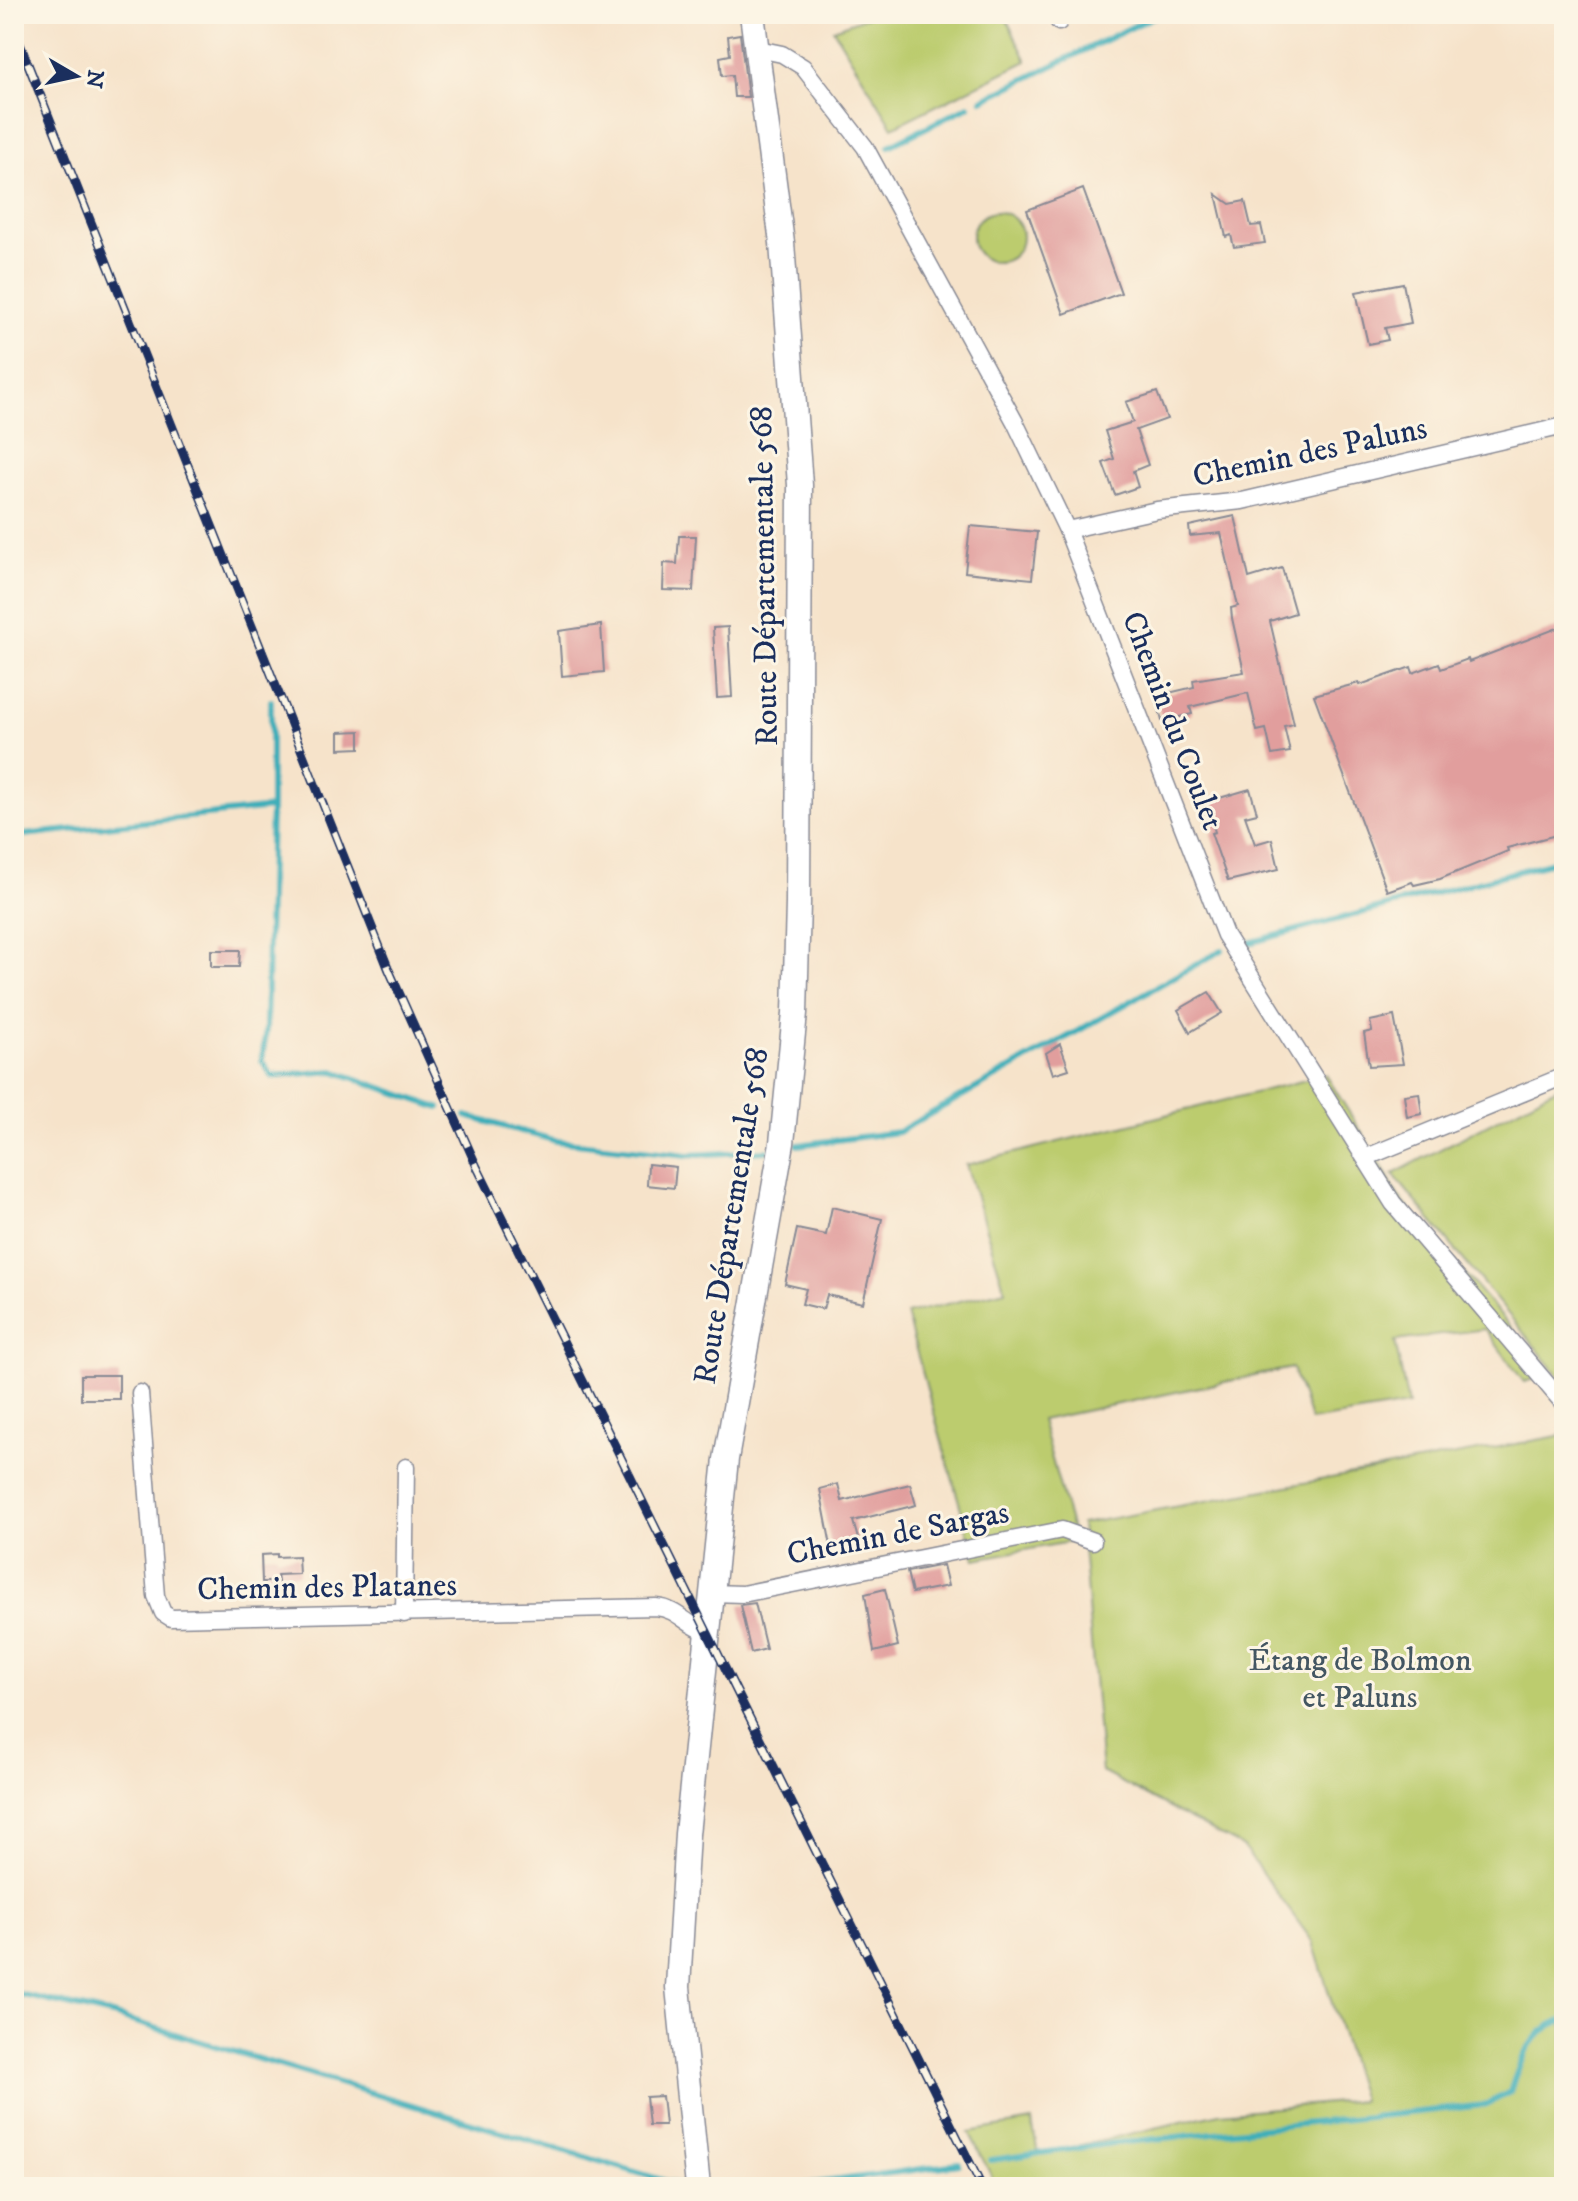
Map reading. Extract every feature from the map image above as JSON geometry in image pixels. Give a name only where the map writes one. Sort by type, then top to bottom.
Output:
[{"type":"main road","name":"Route Départementale 568","points":[[698,2187],[678,1987],[687,1834],[726,1459],[782,1143],[795,1013],[802,643],[800,485],[783,254],[752,14]]},
{"type":"street","name":"Chemin du Coulet","points":[[758,49],[782,54],[803,67],[865,147],[1015,422],[1067,530],[1225,935],[1367,1157],[1393,1203],[1564,1404]]},
{"type":"street","name":"Chemin des Paluns","points":[[1067,530],[1157,510],[1242,501],[1564,426]]},
{"type":"street","points":[[1367,1157],[1564,1076]]},
{"type":"street","name":"Chemin des Platanes","points":[[140,1393],[156,1596],[163,1613],[181,1620],[665,1608],[676,1611],[695,1628],[708,1632]]},
{"type":"street","points":[[404,1614],[406,1467]]},
{"type":"street","name":"Chemin de Sargas","points":[[712,1593],[742,1594],[1062,1530],[1093,1541]]},
{"type":"green space","points":[[875,14],[1004,14],[1027,61],[893,127],[833,29]]},
{"type":"green space","points":[[997,212],[1015,219],[1022,237],[1015,255],[997,262],[979,255],[972,237],[979,219]]},
{"type":"green space","points":[[1326,1075],[1398,1196],[1551,1374],[1524,1382],[1485,1329],[1395,1341],[1408,1405],[1311,1421],[1292,1368],[1041,1420],[1075,1541],[975,1559],[906,1314],[1005,1290],[966,1165]]},
{"type":"green space","points":[[1564,1084],[1564,1382],[1393,1174]]},
{"type":"green space","name":"Étang de Bolmon et Paluns","points":[[1564,1435],[1564,2187],[997,2187],[969,2132],[1032,2121],[1038,2155],[1220,2113],[1362,2100],[1313,1942],[1243,1847],[1102,1772],[1081,1524]]},
{"type":"building","points":[[740,34],[748,97],[734,97],[732,75],[722,76],[720,57],[730,55],[728,36]]},
{"type":"building","points":[[1083,189],[1121,293],[1064,314],[1027,210]]},
{"type":"building","points":[[1216,194],[1230,204],[1245,201],[1251,226],[1261,225],[1265,243],[1234,247],[1231,235],[1226,237]]},
{"type":"building","points":[[1403,283],[1411,323],[1385,328],[1388,340],[1368,344],[1356,292]]},
{"type":"building","points":[[1157,392],[1167,419],[1136,430],[1148,465],[1133,471],[1138,487],[1115,495],[1103,463],[1114,459],[1105,431],[1133,422],[1126,402]]},
{"type":"building","points":[[1235,516],[1249,578],[1282,568],[1295,613],[1270,621],[1294,724],[1284,726],[1290,752],[1272,755],[1266,729],[1257,731],[1248,693],[1190,707],[1192,714],[1162,721],[1156,696],[1194,687],[1193,680],[1244,672],[1231,608],[1238,606],[1221,533],[1190,536],[1189,526]]},
{"type":"building","points":[[970,526],[1037,532],[1032,579],[965,572]]},
{"type":"building","points":[[679,536],[696,536],[693,591],[663,590],[664,563],[677,564]]},
{"type":"building","points":[[601,625],[604,672],[562,676],[559,631]]},
{"type":"building","points":[[728,627],[732,697],[717,698],[713,628]]},
{"type":"building","points":[[1560,627],[1564,637],[1564,833],[1507,848],[1508,851],[1440,879],[1414,885],[1412,882],[1387,891],[1314,695],[1360,685],[1411,667],[1413,673],[1439,663],[1441,669],[1468,659],[1469,662]]},
{"type":"building","points":[[360,731],[360,748],[339,749],[339,732]]},
{"type":"building","points":[[1250,789],[1257,813],[1245,816],[1255,844],[1272,839],[1279,869],[1228,881],[1211,833],[1215,832],[1206,802]]},
{"type":"building","points":[[211,950],[240,950],[239,967],[211,967]]},
{"type":"building","points":[[1209,992],[1222,1013],[1190,1032],[1178,1010]]},
{"type":"building","points":[[1394,1016],[1403,1064],[1369,1066],[1364,1033],[1372,1031],[1370,1021]]},
{"type":"building","points":[[1060,1044],[1069,1069],[1053,1074],[1046,1053]]},
{"type":"building","points":[[1419,1093],[1422,1114],[1407,1117],[1404,1095]]},
{"type":"building","points":[[648,1164],[676,1167],[674,1188],[647,1185]]},
{"type":"building","points":[[832,1207],[882,1219],[863,1303],[827,1295],[823,1309],[802,1304],[806,1289],[785,1284],[797,1229],[826,1235]]},
{"type":"building","points":[[81,1375],[119,1375],[119,1399],[81,1399]]},
{"type":"building","points":[[838,1484],[842,1501],[910,1484],[916,1505],[853,1521],[858,1539],[831,1546],[820,1489]]},
{"type":"building","points":[[277,1554],[277,1557],[298,1556],[299,1574],[277,1575],[278,1582],[262,1582],[261,1555]]},
{"type":"building","points":[[943,1565],[948,1586],[912,1593],[907,1572]]},
{"type":"building","points":[[885,1589],[898,1646],[874,1652],[865,1594]]},
{"type":"building","points":[[755,1603],[766,1649],[751,1653],[740,1605]]},
{"type":"building","points":[[662,2096],[665,2125],[649,2125],[646,2097]]},
{"type":"waterway","points":[[982,100],[1159,14]]},
{"type":"waterway","points":[[889,146],[969,106]]},
{"type":"waterway","points":[[271,701],[271,808]]},
{"type":"waterway","points":[[14,836],[271,808],[266,1029],[262,1061],[272,1076],[334,1071],[439,1108]]},
{"type":"waterway","points":[[1241,945],[1564,859]]},
{"type":"waterway","points":[[798,1145],[898,1132],[1222,950]]},
{"type":"waterway","points":[[466,1116],[557,1141],[688,1155],[767,1151]]},
{"type":"waterway","points":[[14,1993],[112,2015],[682,2186]]},
{"type":"waterway","points":[[991,2160],[1107,2144],[1485,2105],[1510,2092],[1528,2048],[1543,2031],[1564,2020]]},
{"type":"waterway","points":[[787,2187],[959,2164]]},
{"type":"railway","points":[[14,29],[389,970],[477,1167],[982,2187]]}]
